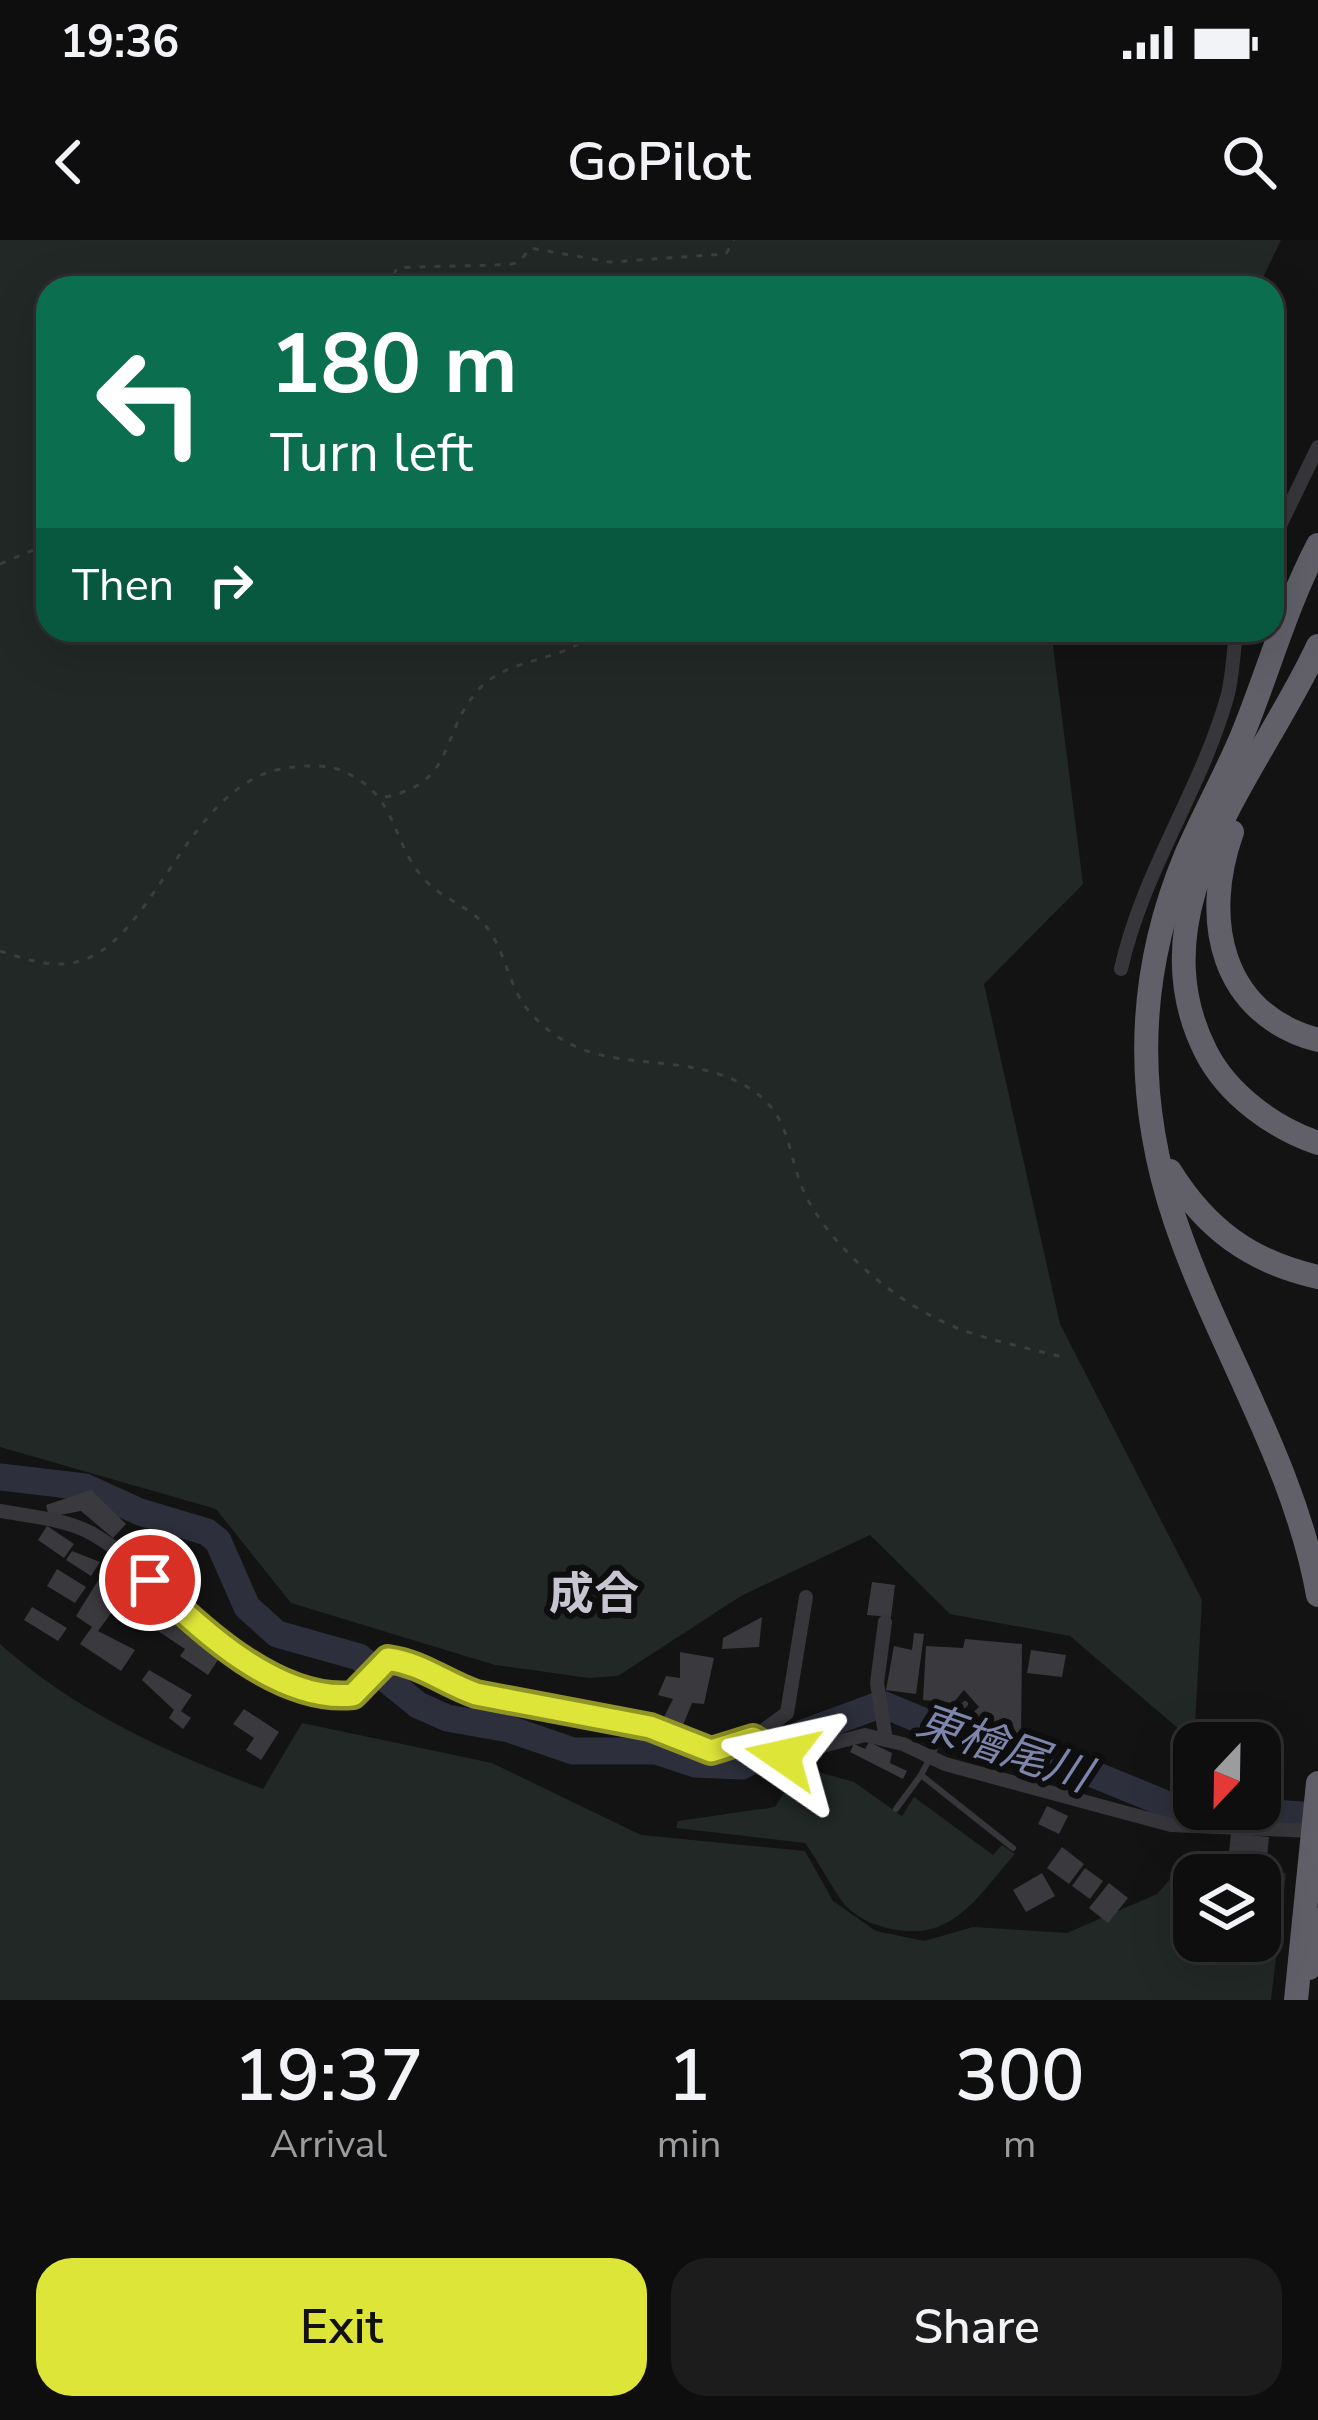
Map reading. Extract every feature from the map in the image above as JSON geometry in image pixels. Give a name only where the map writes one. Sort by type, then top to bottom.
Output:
[{"type":"highway","points":[[1284,629],[1318,544]]},
{"type":"highway","points":[[1279,642],[1185,858],[1159,938],[1142,1038],[1157,1150],[1175,1220],[1295,1515],[1318,1595]]},
{"type":"highway","points":[[1318,646],[1201,868],[1189,908],[1183,977],[1189,1010],[1213,1066],[1270,1120],[1318,1143]]},
{"type":"highway","points":[[1262,745],[1226,851],[1216,929],[1236,984],[1256,1009],[1280,1027],[1318,1040]]},
{"type":"highway","points":[[1157,1150],[1185,1196],[1232,1243],[1277,1268],[1318,1277]]},
{"type":"highway","points":[[1299,2000],[1318,1784]]},
{"type":"highway","points":[[1299,2000],[1318,1920]]},
{"type":"street","points":[[1284,517],[1318,447]]},
{"type":"street","points":[[1121,969],[1145,885],[1220,718],[1235,642]]},
{"type":"street","points":[[0,1511],[88,1531],[131,1561],[169,1600],[233,1649],[325,1698],[353,1695],[388,1659],[430,1669],[452,1686],[476,1694],[650,1727],[711,1751],[753,1738],[787,1713],[806,1597]]},
{"type":"street","points":[[885,1622],[877,1683],[886,1740]]},
{"type":"street","points":[[753,1738],[783,1756],[866,1735],[1171,1825],[1307,1833],[1318,1829]]},
{"type":"lane","points":[[896,1809],[965,1704]]},
{"type":"lane","points":[[922,1775],[1013,1848]]},
{"type":"path","points":[[393,276],[397,268],[452,262],[499,268],[516,264],[530,248],[609,262],[712,256],[726,254],[734,240]]},
{"type":"path","points":[[0,564],[36,549]]},
{"type":"path","points":[[383,797],[415,791],[436,771],[460,716],[494,676],[560,654],[578,642]]},
{"type":"path","points":[[0,951],[44,963],[74,963],[99,951],[125,926],[224,800],[265,769],[310,765],[345,771],[383,797],[402,847],[421,876],[488,928],[525,1007],[553,1034],[611,1060],[677,1065],[748,1088],[775,1111],[792,1140],[804,1191],[842,1245],[870,1272],[958,1328],[1062,1357]]},
{"type":"shaded area","points":[[0,240],[1281,240],[1264,276],[36,276],[36,642],[1053,642],[1083,884],[984,984],[1060,1324],[1202,1600],[1195,1722],[1173,1724],[1070,1636],[950,1614],[870,1535],[741,1596],[618,1676],[589,1678],[495,1665],[291,1603],[216,1509],[0,1447]]},
{"type":"shaded area","points":[[0,1644],[60,1691],[124,1728],[263,1789],[302,1723],[492,1763],[641,1835],[805,1851],[833,1901],[876,1931],[924,1941],[973,1927],[1067,1933],[1157,1894],[1173,1876],[1173,1962],[1275,1962],[1271,2000],[0,2000]]},
{"type":"shaded area","points":[[800,1767],[854,1782],[902,1816],[914,1797],[993,1855],[1002,1845],[1015,1854],[978,1898],[951,1921],[917,1931],[897,1930],[870,1922],[846,1906],[805,1843],[676,1828],[678,1821],[775,1807]]},
{"type":"shaded area","points":[[1281,1872],[1286,1873],[1281,1915]]},
{"type":"building","points":[[91,1490],[126,1524],[113,1538],[81,1511],[49,1517],[46,1505]]},
{"type":"building","points":[[47,1526],[74,1544],[64,1558],[38,1540]]},
{"type":"building","points":[[72,1551],[100,1562],[91,1576],[66,1560]]},
{"type":"building","points":[[114,1559],[141,1580],[133,1590],[140,1596],[134,1604],[125,1597],[119,1605],[101,1594],[117,1605],[98,1631],[135,1650],[121,1671],[80,1644],[92,1627],[76,1616],[99,1579],[111,1582],[102,1575]]},
{"type":"building","points":[[57,1569],[86,1587],[75,1603],[47,1586]]},
{"type":"building","points":[[872,1582],[895,1585],[891,1617],[867,1615]]},
{"type":"building","points":[[32,1607],[67,1628],[58,1641],[24,1620]]},
{"type":"building","points":[[167,1617],[225,1649],[208,1675],[180,1656],[185,1649],[158,1631]]},
{"type":"building","points":[[762,1617],[759,1647],[722,1649],[723,1638]]},
{"type":"building","points":[[914,1633],[924,1634],[916,1694],[886,1690],[894,1646],[912,1650]]},
{"type":"building","points":[[965,1639],[1022,1644],[1021,1738],[966,1735],[966,1719],[979,1707],[964,1690],[953,1703],[923,1700],[926,1646],[963,1648]]},
{"type":"building","points":[[1031,1650],[1066,1655],[1062,1677],[1027,1673]]},
{"type":"building","points":[[680,1652],[714,1658],[704,1704],[692,1703],[679,1735],[661,1723],[673,1699],[658,1695],[666,1676],[680,1678]]},
{"type":"building","points":[[149,1670],[192,1695],[181,1711],[191,1718],[183,1729],[169,1718],[174,1710],[142,1680]]},
{"type":"building","points":[[244,1709],[279,1732],[261,1760],[246,1750],[254,1738],[233,1724]]},
{"type":"building","points":[[869,1742],[892,1753],[890,1763],[907,1771],[903,1779],[850,1752],[854,1744],[865,1749]]},
{"type":"building","points":[[1047,1806],[1068,1816],[1059,1834],[1038,1824]]},
{"type":"building","points":[[1231,1833],[1269,1837],[1267,1854],[1229,1853]]},
{"type":"building","points":[[1062,1847],[1084,1864],[1069,1884],[1047,1868]]},
{"type":"building","points":[[1085,1868],[1103,1881],[1090,1899],[1072,1886]]},
{"type":"building","points":[[1042,1873],[1055,1896],[1026,1912],[1013,1890]]},
{"type":"building","points":[[1109,1883],[1128,1898],[1108,1923],[1089,1908]]},
{"type":"waterway","name":"東檜尾川","points":[[0,1477],[85,1487],[140,1512],[207,1532],[218,1541],[247,1607],[277,1634],[359,1657],[418,1705],[447,1718],[509,1729],[573,1751],[656,1751],[695,1764],[742,1766],[803,1733],[882,1704],[971,1741],[1071,1765],[1171,1806],[1318,1816]]},
{"type":"district","name":"成合","points":[[594,1593]]},
{"type":"route","points":[[150,1580],[169,1600],[260,1668],[325,1698],[353,1695],[388,1659],[430,1669],[452,1686],[476,1694],[650,1727],[711,1751],[753,1738],[783,1756]]}]
